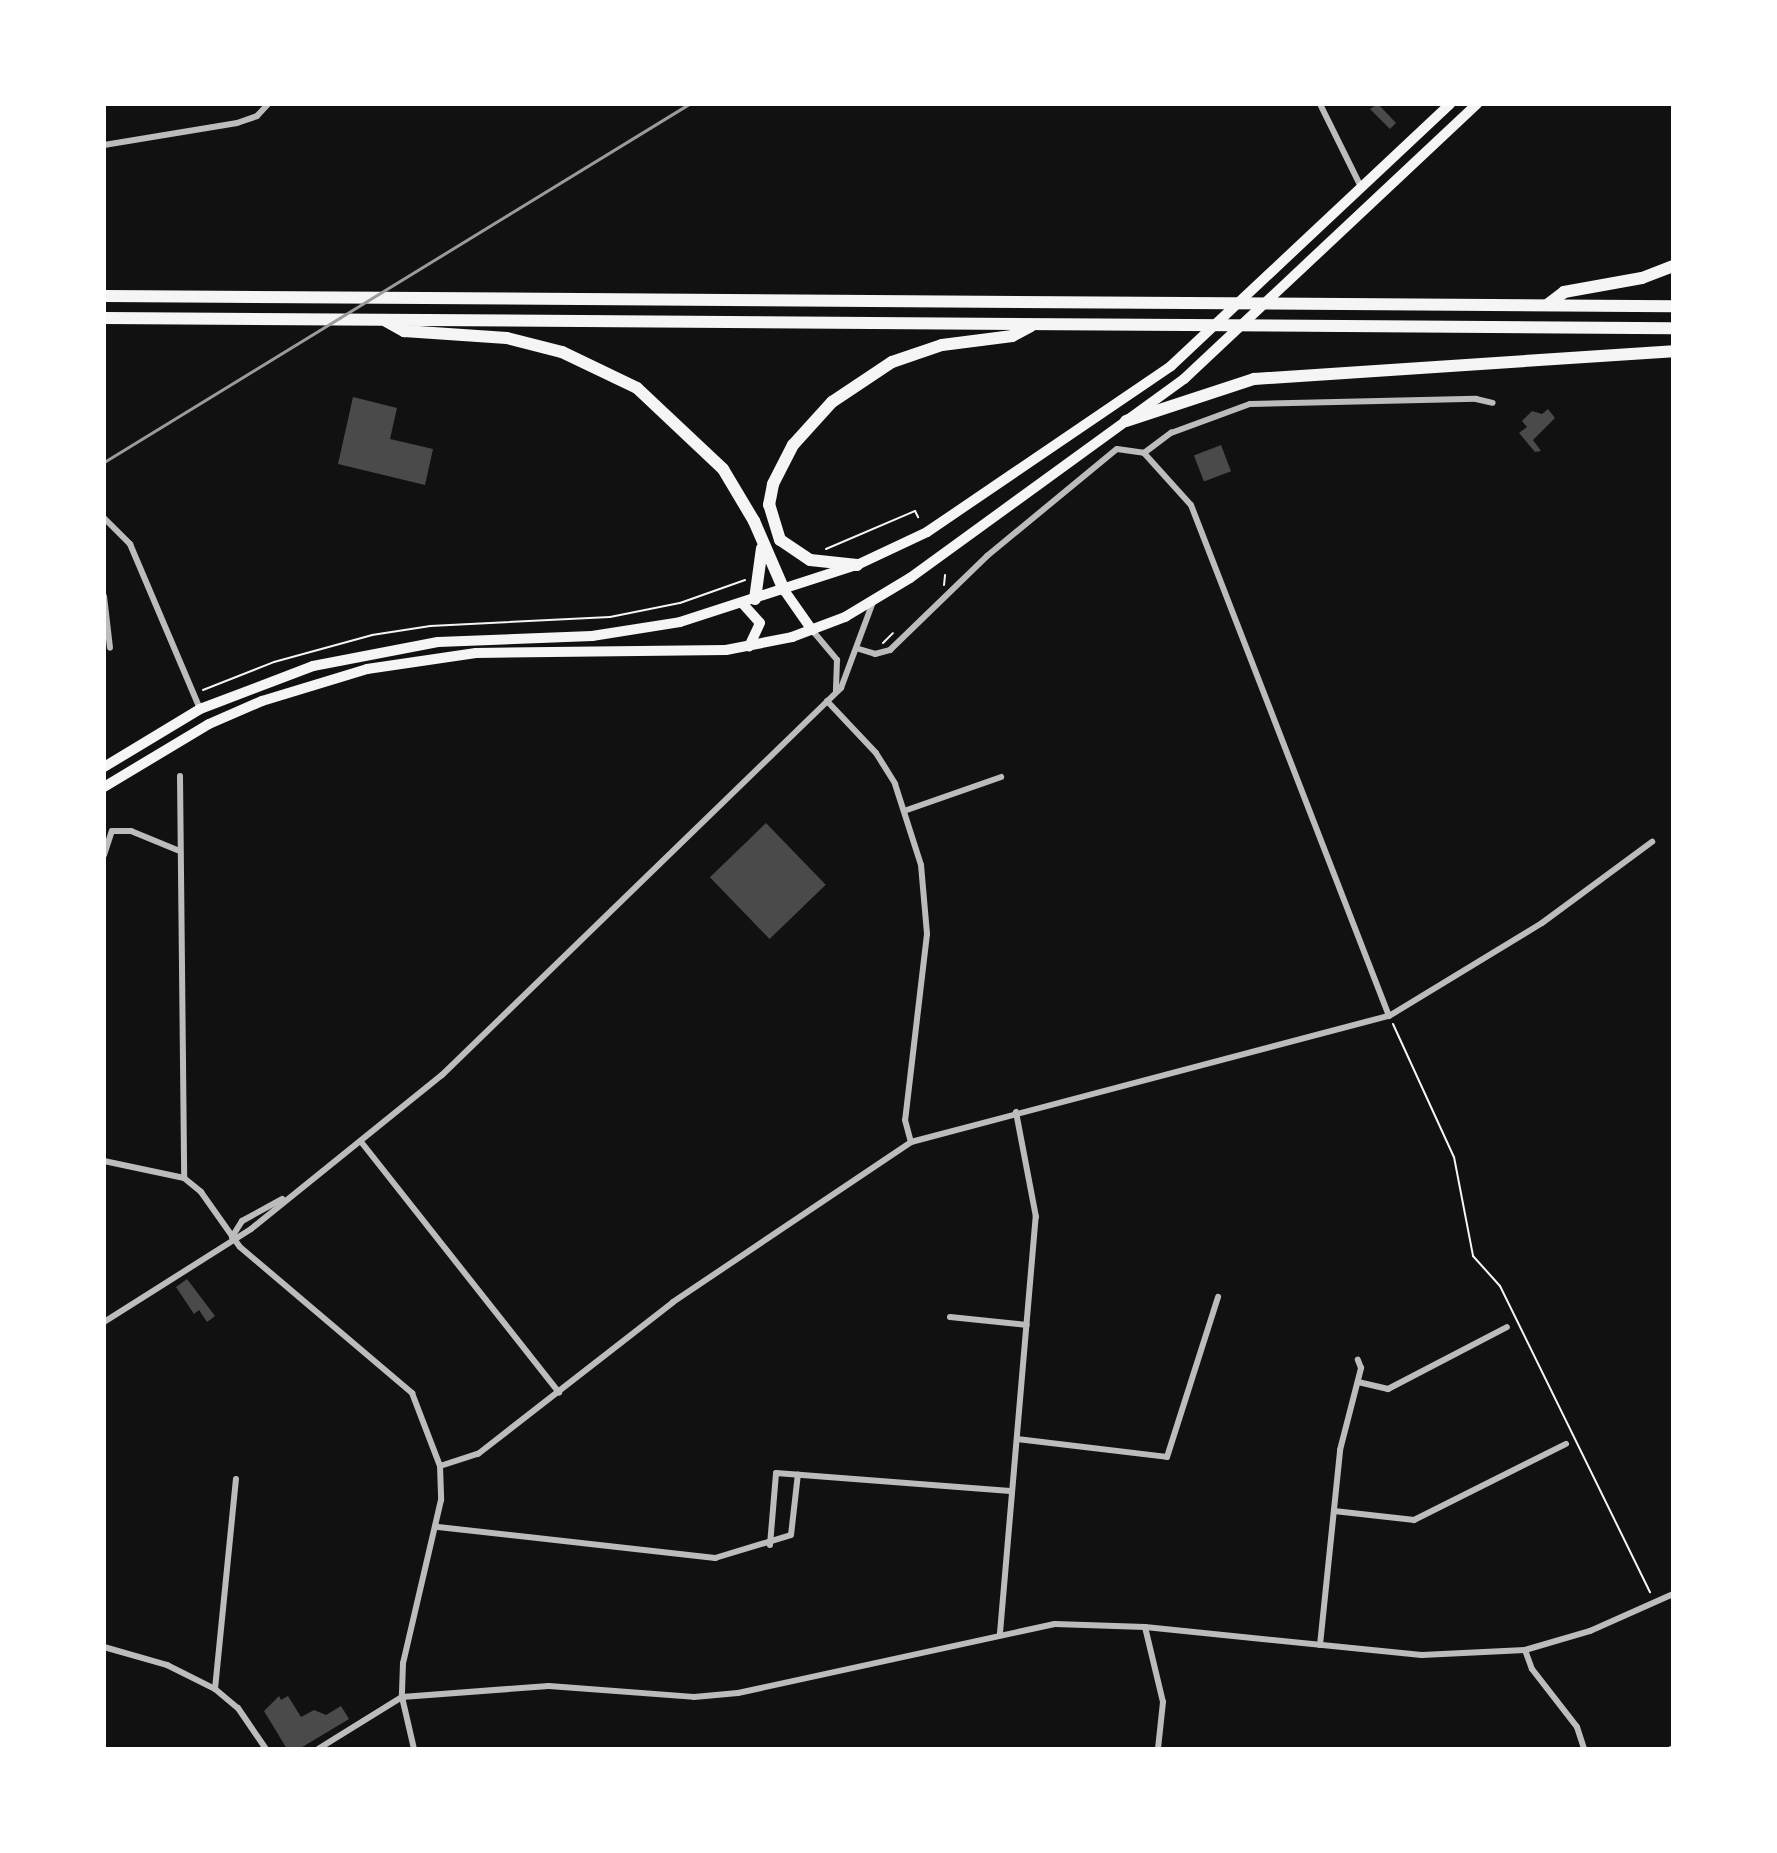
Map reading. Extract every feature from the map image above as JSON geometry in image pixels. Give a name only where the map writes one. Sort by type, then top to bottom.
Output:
[{"type":"highway","points":[[1547,305],[1564,292],[1642,278],[1673,266]]},
{"type":"highway","points":[[104,296],[1673,306]]},
{"type":"highway","points":[[104,318],[1673,328]]},
{"type":"highway","points":[[383,320],[404,331],[507,338],[562,352],[637,388],[723,469],[762,541],[784,590]]},
{"type":"highway","points":[[857,565],[810,560],[780,540],[769,505],[773,484],[793,445],[832,402],[892,362],[942,345],[1012,336],[1034,325]]},
{"type":"highway","points":[[1126,421],[1254,379],[1673,351]]},
{"type":"highway","points":[[749,602],[762,541]]},
{"type":"main road","points":[[104,767],[200,709],[256,685],[356,655],[438,642],[641,630],[749,602],[857,565],[954,515],[1171,366],[1362,190],[1450,104]]},
{"type":"main road","points":[[104,787],[209,724],[305,686],[367,669],[476,653],[749,647],[812,630],[873,602],[1184,379],[1477,104]]},
{"type":"main road","points":[[784,590],[812,630]]},
{"type":"main road","points":[[749,602],[760,623],[749,647]]},
{"type":"street","points":[[104,145],[237,123],[257,116],[268,104]]},
{"type":"street","points":[[1320,104],[1362,190]]},
{"type":"street","points":[[1144,453],[1171,433],[1250,404],[1476,399],[1493,403]]},
{"type":"street","points":[[859,649],[875,654],[890,650],[973,570],[1117,449],[1144,453],[1191,505],[1389,1016]]},
{"type":"street","points":[[104,518],[130,544],[200,709]]},
{"type":"street","points":[[104,596],[110,648]]},
{"type":"street","points":[[104,1322],[232,1237],[251,1229],[292,1193],[362,1143],[442,1075],[590,935],[848,678],[873,602]]},
{"type":"street","points":[[812,630],[837,660],[836,691]]},
{"type":"street","points":[[827,701],[876,753],[904,811],[921,865],[927,934],[905,1120],[911,1142]]},
{"type":"street","points":[[180,776],[177,850],[184,1178]]},
{"type":"street","points":[[904,811],[1001,777]]},
{"type":"street","points":[[104,855],[112,831],[131,831],[177,850]]},
{"type":"street","points":[[440,1466],[478,1454],[673,1302],[911,1142],[1389,1016],[1542,923],[1652,842]]},
{"type":"street","points":[[1000,1633],[1036,1217],[1016,1112]]},
{"type":"street","points":[[362,1143],[559,1392]]},
{"type":"street","points":[[104,1161],[184,1178],[201,1192],[232,1237],[402,1381],[424,1418],[440,1466],[438,1527],[403,1663],[402,1697],[414,1749]]},
{"type":"street","points":[[232,1237],[242,1221],[292,1193]]},
{"type":"street","points":[[1017,1439],[1167,1457],[1218,1297]]},
{"type":"street","points":[[950,1317],[1027,1325]]},
{"type":"street","points":[[1358,1382],[1388,1389],[1507,1327]]},
{"type":"street","points":[[1320,1645],[1340,1450],[1358,1382],[1358,1360]]},
{"type":"street","points":[[1334,1511],[1414,1520],[1566,1444]]},
{"type":"street","points":[[770,1545],[776,1473],[1010,1491]]},
{"type":"street","points":[[438,1527],[715,1558],[770,1545],[791,1535],[798,1474]]},
{"type":"street","points":[[215,1689],[236,1479]]},
{"type":"street","points":[[318,1749],[402,1697],[549,1686],[694,1697],[738,1693],[1000,1633],[1055,1624],[1145,1627],[1422,1655],[1525,1650],[1590,1631],[1673,1594]]},
{"type":"street","points":[[1145,1627],[1163,1702],[1158,1749]]},
{"type":"street","points":[[104,1647],[167,1665],[215,1689],[238,1708],[266,1749]]},
{"type":"street","points":[[1525,1650],[1532,1669],[1577,1727],[1584,1749]]},
{"type":"path","points":[[826,549],[915,511],[918,517]]},
{"type":"path","points":[[1389,1016],[1454,1157],[1473,1256],[1500,1286],[1654,1602]]},
{"type":"building","points":[[1378,104],[1396,123],[1390,129],[1370,109]]},
{"type":"building","points":[[353,397],[397,408],[390,439],[433,449],[425,485],[338,464]]},
{"type":"building","points":[[1548,409],[1555,418],[1533,440],[1541,451],[1535,452],[1519,433],[1527,427],[1522,421],[1532,411],[1542,414]]},
{"type":"building","points":[[1221,445],[1231,471],[1204,482],[1194,455]]},
{"type":"building","points":[[766,823],[826,885],[770,939],[710,877]]},
{"type":"building","points":[[187,1279],[215,1316],[207,1322],[199,1310],[194,1314],[176,1287]]},
{"type":"building","points":[[279,1696],[281,1700],[288,1696],[301,1717],[314,1710],[326,1715],[341,1706],[349,1719],[299,1749],[287,1749],[264,1711]]},
{"type":"railway","points":[[104,462],[689,104]]}]
